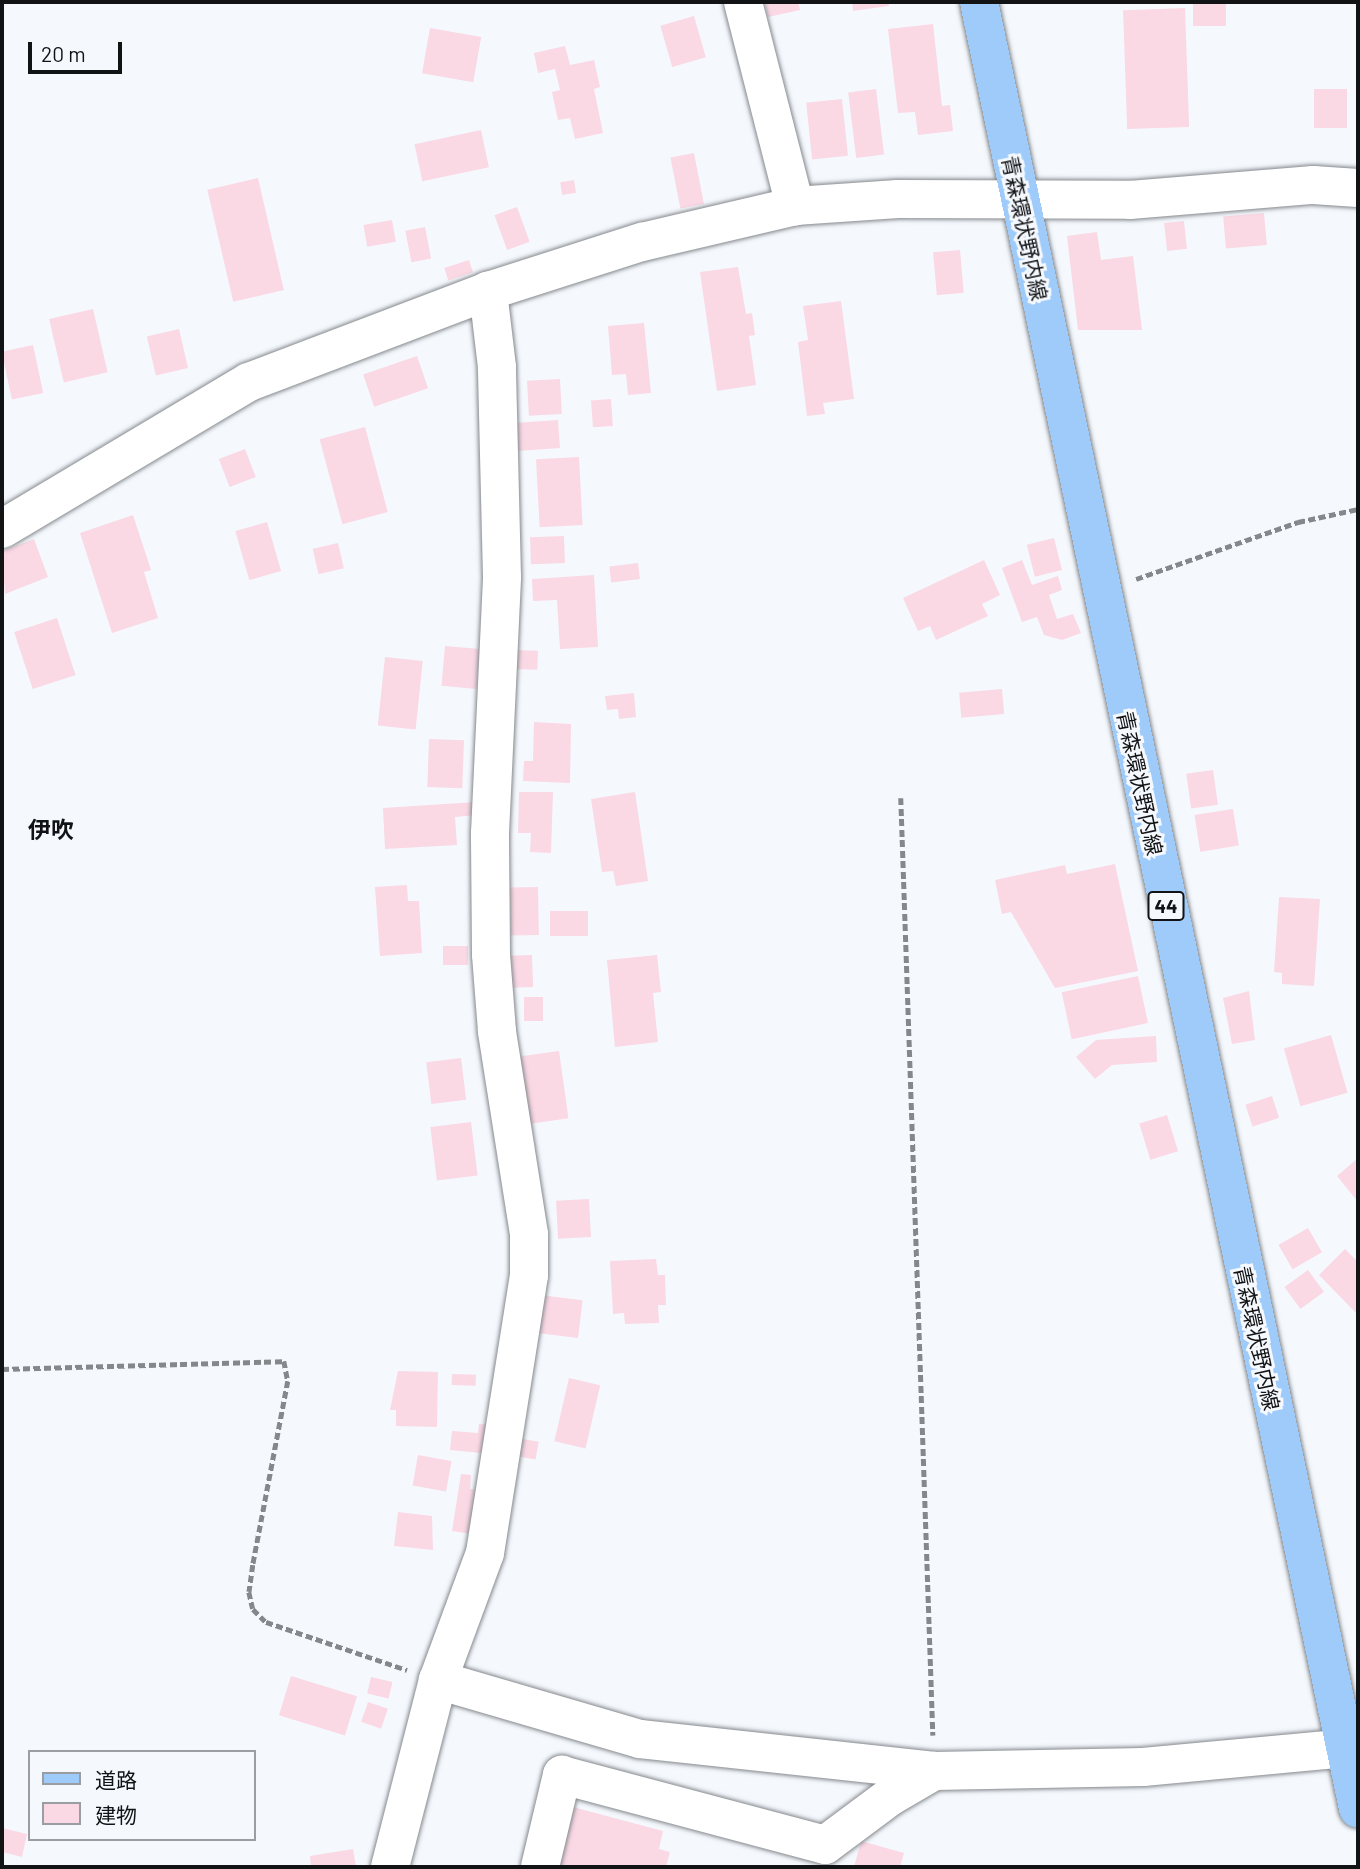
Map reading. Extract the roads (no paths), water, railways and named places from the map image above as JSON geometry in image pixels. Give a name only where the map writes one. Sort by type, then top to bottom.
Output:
[{"type":"main road","name":"青森環状野内線","points":[[979,2],[1100,591],[1358,1809]]},
{"type":"street","points":[[743,2],[795,206]]},
{"type":"street","points":[[2,529],[249,382],[488,290],[642,242],[795,206],[898,199],[1130,200],[1313,185],[1358,188]]},
{"type":"street","points":[[390,1867],[438,1680],[485,1553],[529,1275],[529,1234],[497,1031],[491,954],[491,833],[502,577],[497,367],[488,290]]},
{"type":"street","points":[[438,1680],[640,1739],[934,1771],[1143,1767],[1346,1748]]},
{"type":"street","points":[[540,1867],[562,1774],[822,1856],[891,1796],[934,1771]]},
{"type":"district","name":"伊吹","points":[[51,829]]}]
